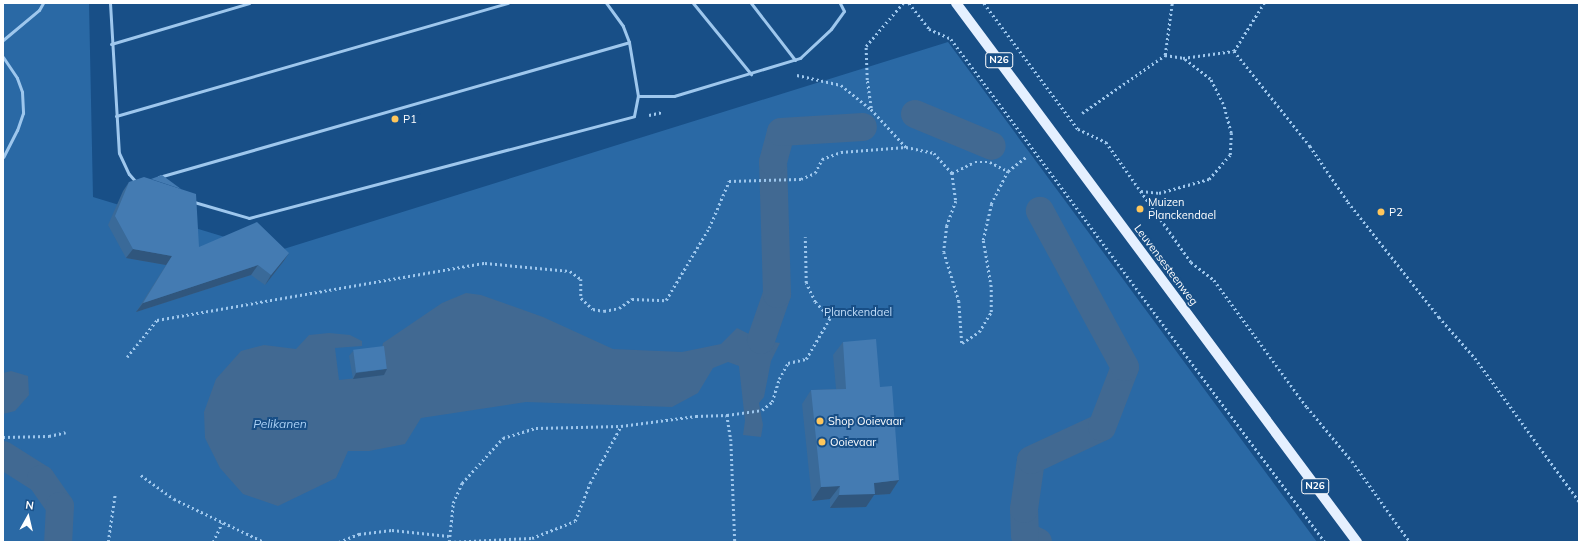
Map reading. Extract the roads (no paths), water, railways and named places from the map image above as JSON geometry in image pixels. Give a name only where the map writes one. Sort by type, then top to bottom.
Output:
[{"type":"main road","name":"Leuvensesteenweg","points":[[956,3],[1357,542]]},
{"type":"lane","points":[[3,40],[39,10],[43,3]]},
{"type":"lane","points":[[110,3],[111,44],[120,153],[128,174],[136,183],[144,186]]},
{"type":"lane","points":[[111,44],[249,3]]},
{"type":"lane","points":[[116,116],[508,3]]},
{"type":"lane","points":[[188,201],[249,218],[634,116],[638,96],[629,42],[623,26],[606,3]]},
{"type":"lane","points":[[694,3],[751,74]]},
{"type":"lane","points":[[751,3],[795,60]]},
{"type":"lane","points":[[638,96],[674,96],[795,60],[831,29],[844,11],[840,3]]},
{"type":"lane","points":[[151,179],[629,42]]},
{"type":"lane","points":[[3,57],[17,78],[22,92],[23,113],[18,130],[3,157]]},
{"type":"lane","points":[[136,183],[144,181]]},
{"type":"water","name":"Pelikanen","points":[[466,293],[481,295],[543,317],[613,349],[682,352],[721,344],[737,328],[761,340],[780,343],[771,361],[764,397],[759,403],[763,425],[761,437],[743,435],[745,421],[739,366],[728,362],[713,368],[698,393],[672,407],[526,402],[421,418],[405,444],[369,451],[348,451],[336,478],[278,506],[243,494],[220,468],[205,438],[204,412],[216,379],[241,351],[264,345],[296,349],[309,335],[329,333],[350,335],[362,341],[362,346],[335,348],[339,380],[383,375],[381,352],[383,343],[442,303]]},
{"type":"water","points":[[11,371],[28,376],[29,395],[15,411],[3,414],[3,373]]},
{"type":"waterway","points":[[915,114],[992,146]]},
{"type":"waterway","points":[[761,340],[777,294],[773,162],[781,132],[863,127]]},
{"type":"waterway","points":[[1038,542],[1025,536],[1024,509],[1031,460],[1102,427],[1125,367],[1040,211]]},
{"type":"waterway","points":[[3,455],[41,479],[60,506],[58,542]]},
{"type":"place","name":"P1","points":[[395,119]]},
{"type":"place","name":"Muizen Planckendael","points":[[1140,209]]},
{"type":"place","name":"P2","points":[[1381,212]]},
{"type":"place","name":"Shop Ooievaar","points":[[820,421]]},
{"type":"place","name":"Ooievaar","points":[[822,442]]},
{"type":"park label","name":"Planckendael","points":[[858,312]]}]
